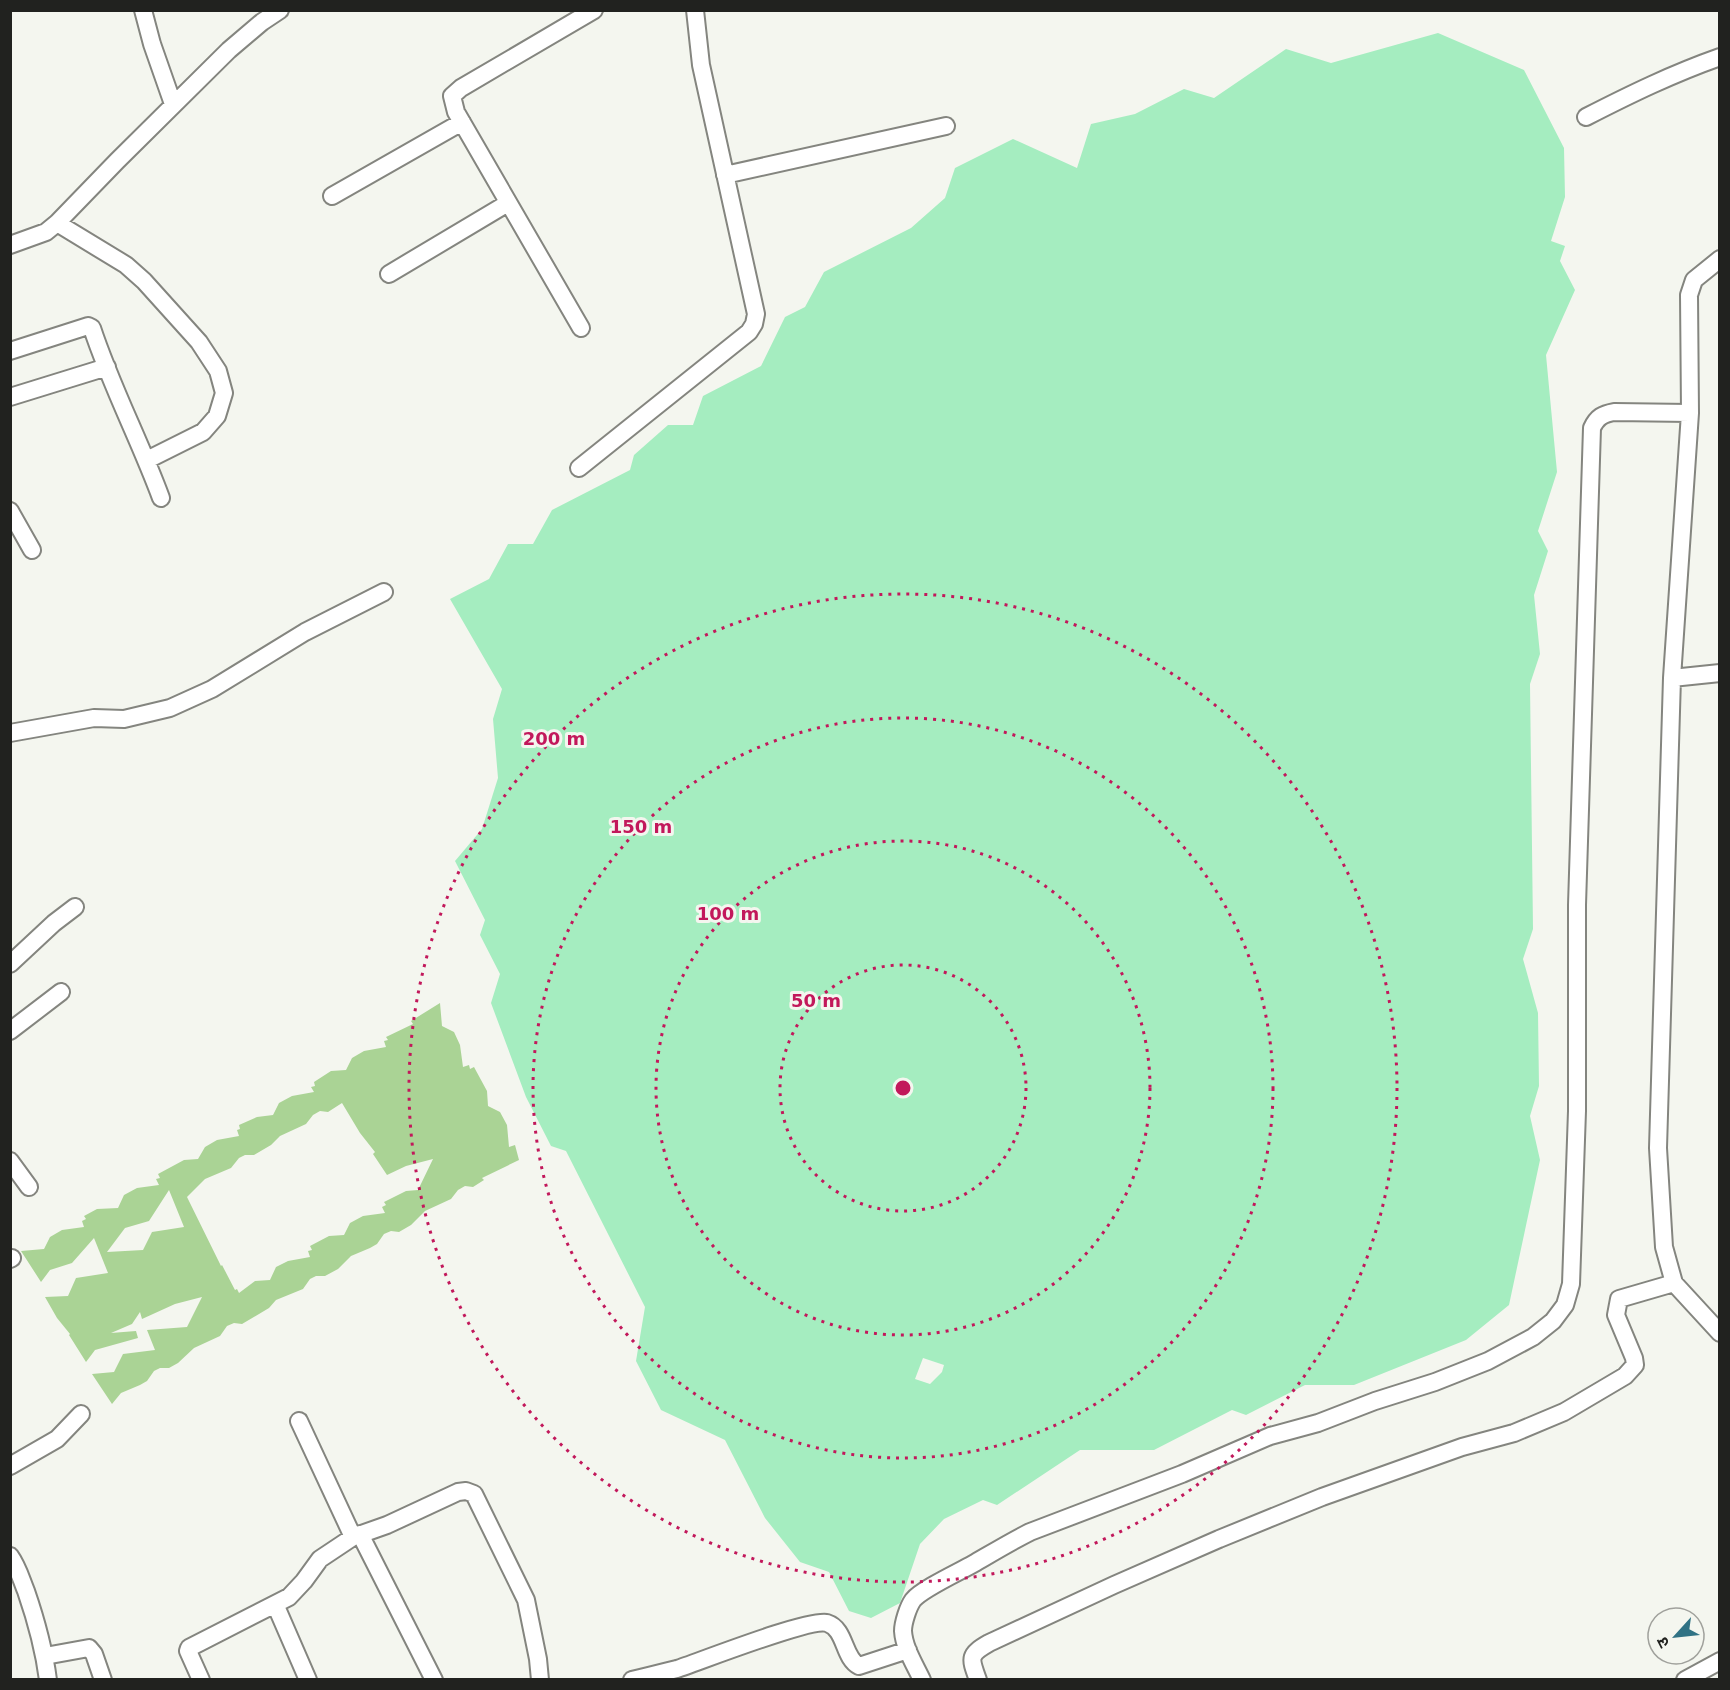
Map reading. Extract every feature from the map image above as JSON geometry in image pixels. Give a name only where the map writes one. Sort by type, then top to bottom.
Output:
[{"type":"street","points":[[142,10],[173,104]]},
{"type":"street","points":[[10,245],[46,232],[57,223],[229,50],[280,10]]},
{"type":"street","points":[[581,328],[462,123],[456,112],[452,96],[461,88],[594,10]]},
{"type":"street","points":[[579,468],[749,332],[754,324],[756,314],[701,65],[695,10]]},
{"type":"street","points":[[1586,117],[1646,86],[1719,57]]},
{"type":"street","points":[[332,196],[462,123]]},
{"type":"street","points":[[725,175],[946,126]]},
{"type":"street","points":[[389,274],[508,202]]},
{"type":"street","points":[[57,223],[126,265],[144,281],[200,342],[218,371],[224,393],[217,416],[203,432],[147,460]]},
{"type":"street","points":[[1719,258],[1694,280],[1689,295],[1690,413],[1672,678],[1658,1148],[1664,1247],[1674,1283],[1719,1333]]},
{"type":"street","points":[[10,351],[88,326],[92,328],[161,498]]},
{"type":"street","points":[[10,397],[107,367]]},
{"type":"street","points":[[921,1680],[908,1650],[903,1631],[913,1600],[1006,1543],[1182,1474],[1270,1436],[1317,1423],[1435,1382],[1488,1360],[1533,1337],[1553,1321],[1565,1305],[1571,1284],[1578,1111],[1577,905],[1592,428],[1596,420],[1604,414],[1614,412],[1690,413]]},
{"type":"street","points":[[10,511],[32,550]]},
{"type":"street","points":[[10,734],[94,718],[124,719],[170,708],[212,689],[305,632],[384,592]]},
{"type":"street","points":[[1672,678],[1719,673]]},
{"type":"street","points":[[10,964],[75,907]]},
{"type":"street","points":[[10,1031],[61,992]]},
{"type":"street","points":[[10,1161],[29,1187]]},
{"type":"street","points":[[978,1680],[971,1662],[977,1649],[1114,1585],[1322,1497],[1462,1447],[1514,1433],[1564,1412],[1625,1376],[1635,1365],[1616,1315],[1619,1299],[1674,1283]]},
{"type":"street","points":[[10,1466],[57,1439],[81,1414]]},
{"type":"street","points":[[299,1421],[356,1535],[434,1680]]},
{"type":"street","points":[[201,1680],[188,1650],[276,1604],[296,1590],[320,1559],[356,1535],[387,1526],[458,1492],[466,1491],[474,1494],[526,1600],[540,1680]]},
{"type":"street","points":[[10,1556],[16,1564],[31,1605],[45,1656],[48,1680]]},
{"type":"street","points":[[276,1604],[308,1680]]},
{"type":"street","points":[[632,1680],[676,1669],[794,1628],[821,1622],[836,1630],[852,1660],[859,1666],[908,1650]]},
{"type":"street","points":[[45,1656],[89,1648],[94,1654],[103,1680]]},
{"type":"street","points":[[852,1660],[853,1680]]},
{"type":"street","points":[[1684,1680],[1719,1661]]},
{"type":"shaded area","points":[[1438,33],[1524,70],[1564,148],[1565,197],[1551,241],[1565,246],[1560,261],[1575,290],[1546,355],[1557,472],[1538,531],[1548,551],[1534,595],[1540,654],[1530,684],[1533,929],[1523,959],[1538,1013],[1539,1086],[1530,1116],[1540,1160],[1509,1305],[1466,1340],[1354,1385],[1305,1385],[1246,1415],[1232,1410],[1154,1450],[1080,1450],[997,1505],[983,1500],[944,1519],[920,1544],[900,1603],[871,1618],[849,1611],[829,1572],[800,1562],[765,1518],[725,1440],[661,1410],[636,1361],[645,1307],[566,1151],[551,1146],[526,1097],[491,1003],[500,974],[480,935],[485,920],[455,861],[482,829],[498,778],[493,719],[502,689],[450,599],[489,579],[508,544],[533,544],[552,510],[630,470],[634,455],[668,425],[693,425],[703,396],[761,366],[785,317],[805,307],[824,272],[911,228],[945,198],[955,168],[1013,139],[1077,168],[1091,124],[1135,114],[1184,89],[1214,98],[1286,49],[1331,63]],"holes":[[[923,1358],[944,1365],[942,1372],[930,1384],[915,1379]]]},
{"type":"building","points":[[440,1003],[442,1026],[454,1032],[460,1045],[463,1067],[469,1065],[470,1069],[474,1067],[487,1091],[488,1106],[500,1112],[507,1125],[509,1147],[515,1145],[519,1160],[482,1178],[484,1180],[473,1187],[465,1186],[458,1190],[451,1199],[425,1211],[411,1225],[399,1232],[391,1231],[384,1234],[377,1244],[351,1256],[338,1269],[325,1276],[310,1279],[303,1289],[276,1300],[269,1308],[242,1324],[234,1323],[227,1326],[220,1336],[194,1348],[169,1368],[154,1371],[147,1381],[121,1393],[112,1404],[92,1374],[114,1372],[123,1354],[155,1350],[147,1330],[187,1327],[202,1297],[175,1304],[142,1319],[140,1312],[132,1324],[111,1333],[136,1331],[138,1338],[95,1350],[86,1362],[45,1297],[68,1296],[76,1278],[108,1273],[94,1238],[72,1263],[50,1270],[41,1282],[21,1251],[44,1249],[50,1237],[62,1230],[84,1227],[82,1221],[86,1219],[84,1216],[97,1209],[118,1208],[124,1195],[137,1188],[159,1185],[156,1179],[160,1178],[158,1174],[184,1160],[198,1159],[205,1147],[217,1140],[239,1136],[237,1130],[240,1129],[239,1125],[257,1117],[273,1115],[279,1103],[292,1096],[314,1092],[311,1087],[315,1086],[314,1082],[331,1071],[346,1070],[352,1058],[364,1051],[386,1047],[384,1041],[388,1040],[386,1037],[413,1024],[411,1021]],"holes":[[[342,1103],[360,1133],[375,1152],[373,1154],[387,1175],[406,1166],[433,1159],[418,1190],[406,1191],[384,1202],[386,1205],[382,1207],[385,1213],[363,1216],[350,1223],[344,1235],[329,1236],[310,1246],[312,1250],[308,1251],[310,1257],[288,1261],[276,1267],[270,1280],[255,1281],[239,1293],[221,1266],[187,1197],[205,1179],[231,1168],[239,1158],[254,1155],[271,1145],[280,1136],[306,1124],[313,1115],[320,1111],[328,1112]],[[169,1190],[184,1227],[152,1232],[143,1250],[107,1252],[125,1228],[149,1221]]]}]
